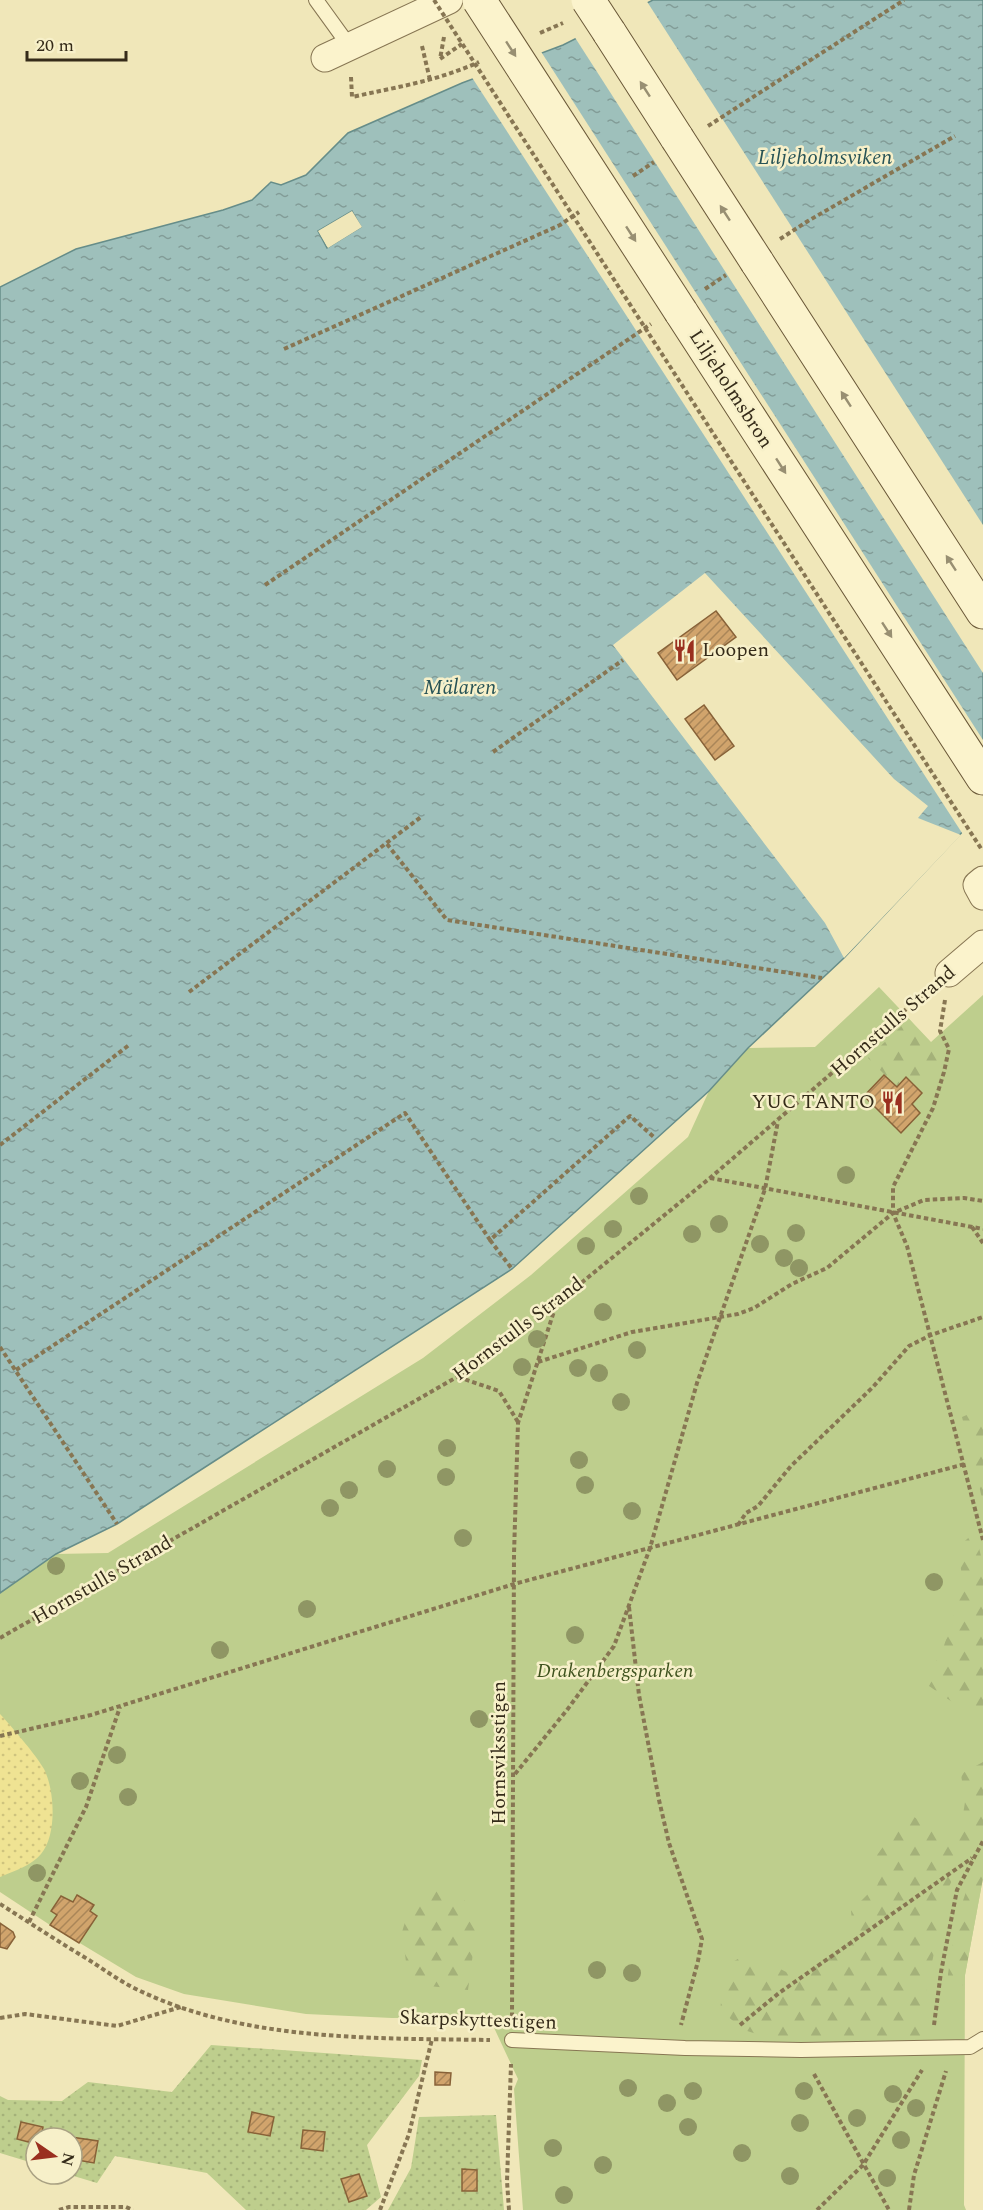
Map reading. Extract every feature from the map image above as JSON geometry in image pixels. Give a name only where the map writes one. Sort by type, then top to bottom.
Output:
[{"type":"main road","name":"Liljeholmsbron","points":[[479,0],[983,778]]},
{"type":"main road","points":[[579,10],[983,612]]},
{"type":"street","points":[[325,58],[449,0]]},
{"type":"street","points":[[983,880],[977,885],[983,896]]},
{"type":"street","name":"Hornstulls Strand","points":[[950,973],[983,944]]},
{"type":"lane","points":[[316,0],[350,47]]},
{"type":"lane","name":"Skarpskyttestigen","points":[[512,2040],[711,2049],[801,2050],[970,2047],[983,2039]]},
{"type":"path","points":[[434,0],[983,851]]},
{"type":"path","points":[[537,35],[579,10]]},
{"type":"path","points":[[437,40],[444,36],[440,58],[462,44]]},
{"type":"path","points":[[429,43],[422,47],[430,80]]},
{"type":"path","points":[[350,47],[352,97],[450,75],[483,60]]},
{"type":"path","points":[[770,246],[808,221],[955,136]]},
{"type":"path","points":[[696,295],[733,270]]},
{"type":"path","points":[[265,585],[600,356],[658,320]]},
{"type":"path","points":[[493,752],[623,660]]},
{"type":"path","points":[[189,992],[422,817]]},
{"type":"path","points":[[387,844],[447,920],[822,978]]},
{"type":"path","points":[[950,973],[940,1031],[949,1049],[944,1072],[933,1108],[893,1187],[894,1213],[907,1246],[983,1540]]},
{"type":"path","name":"Hornstulls Strand","points":[[0,1638],[457,1377],[557,1302],[710,1178],[950,973]]},
{"type":"path","points":[[0,1145],[129,1045]]},
{"type":"path","points":[[16,1370],[405,1113],[512,1269]]},
{"type":"path","points":[[490,1240],[630,1116],[655,1138]]},
{"type":"path","points":[[514,1775],[567,1710],[614,1646],[650,1548],[697,1383],[765,1189],[778,1120]]},
{"type":"path","points":[[710,1178],[983,1229]]},
{"type":"path","points":[[537,1362],[632,1332],[719,1318],[754,1308],[792,1284],[827,1268],[894,1213],[924,1200],[964,1198],[983,1201]]},
{"type":"path","points":[[972,1227],[983,1243]]},
{"type":"path","name":"Hornsviksstigen","points":[[509,2210],[507,2181],[512,2040],[514,1584],[518,1423],[557,1302]]},
{"type":"path","points":[[738,1525],[746,1513],[758,1506],[791,1466],[820,1441],[909,1346],[930,1335],[983,1317]]},
{"type":"path","points":[[0,1347],[117,1524]]},
{"type":"path","points":[[457,1377],[499,1391],[518,1423]]},
{"type":"path","points":[[0,1736],[120,1707],[514,1584],[965,1464]]},
{"type":"path","points":[[629,1606],[639,1695],[659,1800],[669,1843],[702,1939],[691,1990],[674,2047]]},
{"type":"path","points":[[29,1922],[86,1807],[120,1707]]},
{"type":"path","points":[[817,2210],[863,2164],[921,2074],[931,2048],[941,1972],[957,1890],[983,1841]]},
{"type":"path","points":[[711,2049],[779,1993],[973,1857]]},
{"type":"path","name":"Skarpskyttestigen","points":[[0,1904],[131,1986],[181,2007],[222,2020],[275,2029],[336,2035],[512,2040]]},
{"type":"path","points":[[0,2018],[25,2014],[117,2026],[181,2007]]},
{"type":"path","points":[[380,2210],[409,2134],[432,2039]]},
{"type":"path","points":[[909,2210],[914,2175],[947,2072],[931,2048]]},
{"type":"path","points":[[801,2050],[889,2210]]},
{"type":"path","points":[[59,2210],[69,2207],[126,2207],[133,2210]]},
{"type":"green space","name":"Drakenbergsparken","points":[[879,987],[931,1042],[983,995],[983,1878],[965,1975],[964,2205],[966,2210],[523,2210],[514,2089],[518,2079],[489,2017],[392,2018],[306,2014],[184,1994],[136,1977],[0,1892],[0,1593],[56,1554],[108,1553],[423,1358],[531,1275],[688,1137],[709,1091],[748,1048],[815,1047]]},
{"type":"green space","points":[[909,1019],[942,1057],[922,1093],[906,1078],[897,1087],[868,1058]]},
{"type":"green space","points":[[983,1408],[983,1502],[962,1417]]},
{"type":"green space","points":[[975,1532],[983,1564],[983,1713],[958,1706],[929,1686],[933,1666],[942,1652],[963,1585],[958,1547]]},
{"type":"green space","points":[[983,1762],[983,1826],[963,1857],[947,1891],[926,1991],[921,2037],[763,2036],[744,2030],[720,2010],[726,1966],[741,1957],[767,1962],[790,1974],[809,1970],[854,1940],[851,1911],[878,1884],[877,1855],[908,1813],[933,1829],[951,1832],[962,1821],[965,1802],[961,1774]]},
{"type":"green space","points":[[983,1858],[983,1878],[962,1986],[948,1984],[953,1943],[960,1913],[969,1885]]},
{"type":"green space","points":[[453,1887],[478,1916],[468,1990],[409,1984],[402,1932],[415,1889]]},
{"type":"green space","points":[[211,2045],[422,2060],[419,2076],[367,2145],[381,2197],[366,2210],[246,2210],[207,2173],[115,2156],[97,2183],[84,2179],[84,2126],[24,2126],[24,2160],[0,2153],[0,2096],[8,2100],[62,2101],[88,2082],[172,2092]]},
{"type":"green space","points":[[496,2115],[504,2210],[388,2210],[411,2168],[419,2117]]},
{"type":"sand","points":[[0,1714],[44,1769],[48,1778],[53,1813],[50,1836],[41,1854],[27,1865],[0,1877]]},
{"type":"water","name":"Mälaren","points":[[653,0],[983,0],[983,810],[844,958],[748,1048],[709,1091],[512,1269],[117,1524],[56,1554],[0,1593],[0,287],[76,249],[223,210],[252,200],[271,182],[281,185],[306,175],[348,133],[462,83],[563,45]],"holes":[[[352,211],[361,227],[327,248],[318,231]]]},
{"type":"pier","points":[[646,0],[983,525],[983,673],[574,36]]},
{"type":"pier","points":[[540,50],[983,740],[983,815],[964,836],[471,76]]},
{"type":"pier","points":[[352,211],[362,227],[328,248],[318,231]],"holes":[[[351,215],[358,226],[329,244],[322,232]]]},
{"type":"pier","points":[[705,573],[894,779],[928,806],[918,818],[961,835],[844,958],[825,923],[613,645]]},
{"type":"building","points":[[716,611],[736,637],[677,680],[658,653]]},
{"type":"building","points":[[704,705],[734,746],[715,760],[685,719]]},
{"type":"building","points":[[884,1075],[897,1087],[906,1077],[922,1093],[912,1104],[920,1113],[901,1133],[864,1096]]},
{"type":"building","points":[[77,1895],[94,1905],[90,1911],[97,1916],[79,1943],[50,1925],[57,1915],[51,1911],[61,1896],[73,1902]]},
{"type":"building","points":[[0,1923],[13,1932],[15,1937],[7,1949],[0,1947]]},
{"type":"building","points":[[435,2072],[451,2073],[450,2085],[435,2085]]},
{"type":"building","points":[[252,2112],[274,2117],[270,2136],[248,2132]]},
{"type":"building","points":[[21,2122],[39,2126],[24,2126],[24,2141],[17,2139]]},
{"type":"building","points":[[303,2130],[325,2132],[323,2151],[301,2148]]},
{"type":"building","points":[[84,2139],[98,2141],[94,2163],[84,2161]]},
{"type":"building","points":[[462,2169],[477,2170],[477,2191],[462,2191]]},
{"type":"building","points":[[359,2174],[367,2196],[349,2202],[341,2179]]},
{"type":"place","name":"Loopen","points":[[684,650]]},
{"type":"place","name":"YUC TANTO","points":[[893,1102]]},
{"type":"water label","name":"Liljeholmsviken","points":[[825,158]]}]
